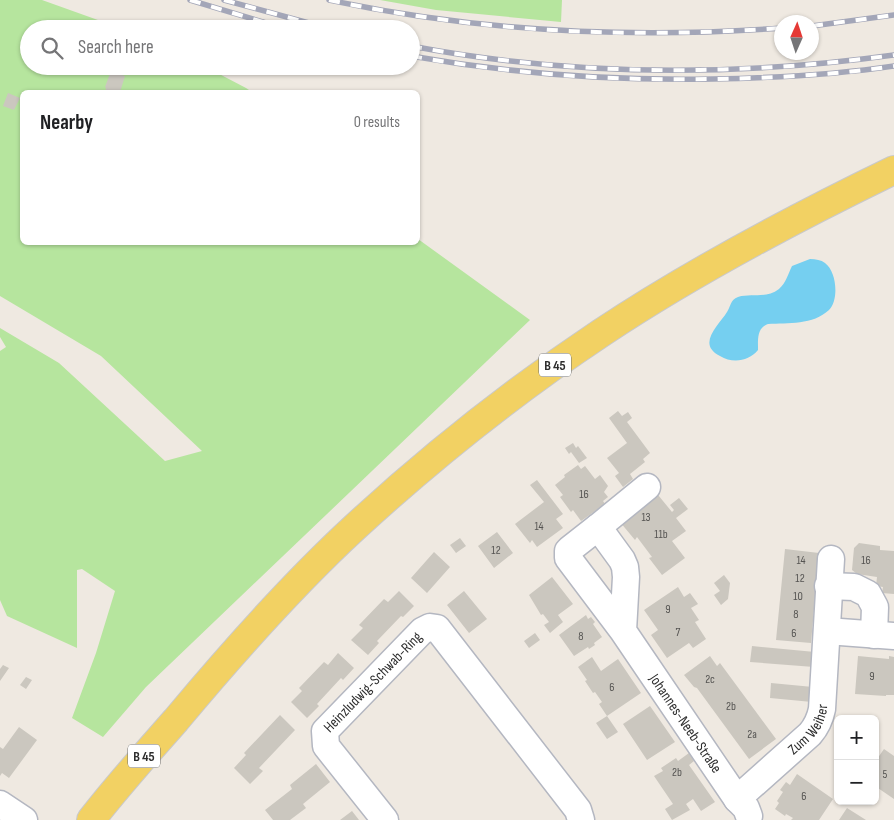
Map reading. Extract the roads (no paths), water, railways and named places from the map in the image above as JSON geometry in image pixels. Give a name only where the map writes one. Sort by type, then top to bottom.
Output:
[{"type":"main road","name":"B 45","points":[[91,820],[260,623],[353,529],[439,455],[543,373],[654,300],[802,215],[894,170]]},
{"type":"street","name":"Johannes-Neeb-Straße","points":[[647,487],[570,548],[568,558],[623,631],[744,814]]},
{"type":"street","points":[[598,527],[625,567],[623,631]]},
{"type":"street","name":"Zum Weiher","points":[[744,814],[816,728],[822,709],[831,559]]},
{"type":"street","points":[[827,632],[884,635],[875,607],[868,594],[854,587],[828,586]]},
{"type":"street","name":"Heinzludwig-Schwab-Ring","points":[[385,820],[326,746],[325,731],[422,631],[430,626],[438,628],[578,810],[581,820]]},
{"type":"street","points":[[0,804],[24,820]]},
{"type":"water","points":[[810,259],[823,262],[832,273],[835,293],[829,310],[823,315],[808,321],[768,324],[764,326],[759,334],[758,350],[745,359],[730,360],[713,351],[710,346],[712,334],[733,300],[743,296],[764,295],[774,292],[783,284],[792,266]]},
{"type":"railway","points":[[190,0],[256,20]]},
{"type":"railway","points":[[224,0],[298,20]]},
{"type":"railway","points":[[329,0],[442,19],[554,30],[667,33],[774,28]]},
{"type":"railway","points":[[819,25],[894,15]]},
{"type":"railway","points":[[420,48],[531,63],[652,70],[713,70],[773,67],[894,55]]},
{"type":"railway","points":[[420,57],[524,72],[637,79],[781,77],[849,72],[894,66]]}]
